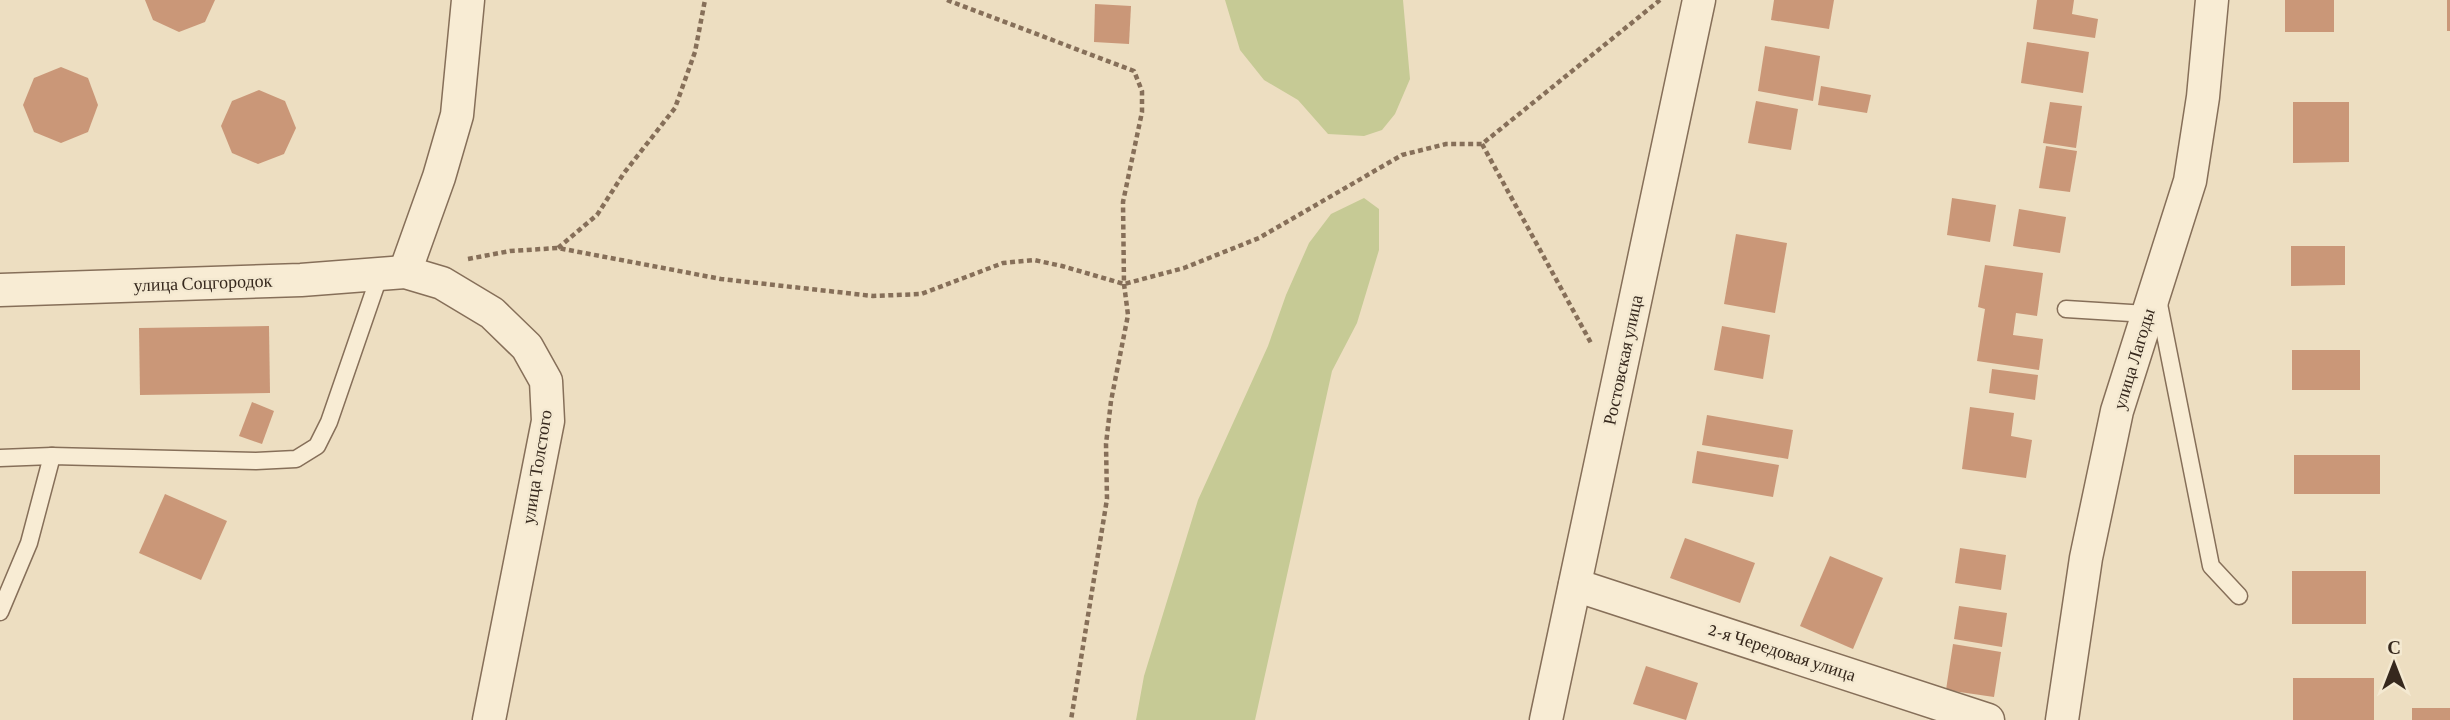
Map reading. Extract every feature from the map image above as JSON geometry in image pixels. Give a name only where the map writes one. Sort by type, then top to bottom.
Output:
[{"type":"street","points":[[393,273],[439,177],[457,115],[468,0]]},
{"type":"street","name":"Ростовская улица","points":[[1546,720],[1699,0]]},
{"type":"street","name":"улица Лагоды","points":[[2062,720],[2086,558],[2117,411],[2190,181],[2203,97],[2212,0]]},
{"type":"street","name":"улица Соцгородок","points":[[0,290],[301,280],[393,273]]},
{"type":"street","name":"улица Толстого","points":[[393,273],[442,283],[492,313],[527,347],[546,381],[548,421],[489,720]]},
{"type":"street","name":"2-я Чередовая улица","points":[[1575,585],[1988,720]]},
{"type":"lane","points":[[0,458],[256,461],[296,459],[317,446],[393,273]]},
{"type":"lane","points":[[2066,309],[2152,300],[2211,566],[2239,596]]},
{"type":"lane","points":[[0,612],[29,543],[52,457]]},
{"type":"path","points":[[558,248],[597,215],[624,173],[675,108],[695,52],[705,0]]},
{"type":"path","points":[[947,0],[1134,71],[1142,91],[1142,112],[1123,202],[1124,284],[1128,315],[1111,401],[1106,444],[1107,499],[1071,720]]},
{"type":"path","points":[[457,261],[510,251],[558,248],[720,278],[873,296],[921,294],[1003,263],[1034,260],[1062,265],[1124,284],[1184,268],[1259,238],[1402,155],[1446,144],[1482,144],[1660,0]]},
{"type":"path","points":[[1482,144],[1591,344]]},
{"type":"green space","points":[[1225,0],[1403,0],[1410,79],[1395,114],[1382,130],[1364,136],[1328,134],[1298,100],[1264,80],[1240,50]]},
{"type":"green space","points":[[1364,198],[1379,209],[1379,250],[1357,323],[1332,371],[1255,720],[1136,720],[1144,676],[1198,500],[1268,346],[1286,295],[1309,243],[1331,214]]},
{"type":"building","points":[[145,0],[215,0],[205,22],[179,32],[153,20]]},
{"type":"building","points":[[1774,0],[1834,0],[1829,29],[1771,20]]},
{"type":"building","points":[[2037,0],[2074,0],[2072,14],[2098,19],[2095,38],[2033,29]]},
{"type":"building","points":[[2285,0],[2334,0],[2334,32],[2285,32]]},
{"type":"building","points":[[2447,0],[2450,0],[2450,31],[2447,31]]},
{"type":"building","points":[[1095,4],[1131,6],[1129,44],[1094,42]]},
{"type":"building","points":[[2027,42],[2089,52],[2083,93],[2021,83]]},
{"type":"building","points":[[1765,46],[1820,56],[1813,101],[1758,91]]},
{"type":"building","points":[[61,67],[88,78],[98,105],[88,132],[61,143],[34,132],[23,105],[34,78]]},
{"type":"building","points":[[1821,86],[1871,95],[1867,113],[1818,105]]},
{"type":"building","points":[[259,90],[285,101],[296,128],[284,154],[258,164],[232,153],[221,126],[232,101]]},
{"type":"building","points":[[1756,101],[1798,109],[1791,150],[1748,143]]},
{"type":"building","points":[[2050,102],[2082,106],[2076,148],[2043,143]]},
{"type":"building","points":[[2293,102],[2349,102],[2349,162],[2293,163]]},
{"type":"building","points":[[2046,146],[2077,151],[2070,192],[2039,188]]},
{"type":"building","points":[[1952,198],[1996,205],[1990,242],[1947,235]]},
{"type":"building","points":[[2019,209],[2066,217],[2060,253],[2013,246]]},
{"type":"building","points":[[1736,234],[1787,243],[1775,313],[1724,304]]},
{"type":"building","points":[[2291,246],[2345,246],[2345,285],[2291,286]]},
{"type":"building","points":[[1985,265],[2043,273],[2037,316],[2016,313],[2013,335],[2043,339],[2039,370],[1977,361],[1985,309],[1978,307]]},
{"type":"building","points":[[269,326],[270,393],[140,395],[139,328]]},
{"type":"building","points":[[1722,326],[1770,335],[1763,379],[1714,370]]},
{"type":"building","points":[[2292,350],[2360,350],[2360,390],[2292,390]]},
{"type":"building","points":[[1992,369],[2038,375],[2035,400],[1989,393]]},
{"type":"building","points":[[252,402],[274,411],[262,444],[239,436]]},
{"type":"building","points":[[1970,407],[2014,413],[2011,436],[2032,440],[2026,478],[1962,469]]},
{"type":"building","points":[[1707,415],[1793,430],[1788,459],[1702,445]]},
{"type":"building","points":[[1697,451],[1779,465],[1773,497],[1692,483]]},
{"type":"building","points":[[2294,455],[2380,455],[2380,494],[2294,494]]},
{"type":"building","points":[[165,494],[227,521],[201,580],[139,553]]},
{"type":"building","points":[[1685,538],[1755,563],[1740,603],[1670,578]]},
{"type":"building","points":[[1960,548],[2006,555],[2001,590],[1955,583]]},
{"type":"building","points":[[1830,556],[1883,578],[1853,649],[1800,626]]},
{"type":"building","points":[[2292,571],[2366,571],[2366,624],[2292,624]]},
{"type":"building","points":[[1959,606],[2007,613],[2002,647],[1954,639]]},
{"type":"building","points":[[1953,644],[2001,652],[1994,697],[1946,690]]},
{"type":"building","points":[[1646,666],[1698,683],[1686,720],[1633,704]]},
{"type":"building","points":[[2293,678],[2374,678],[2374,720],[2293,720]]},
{"type":"building","points":[[2412,708],[2450,708],[2450,720],[2412,720]]}]
